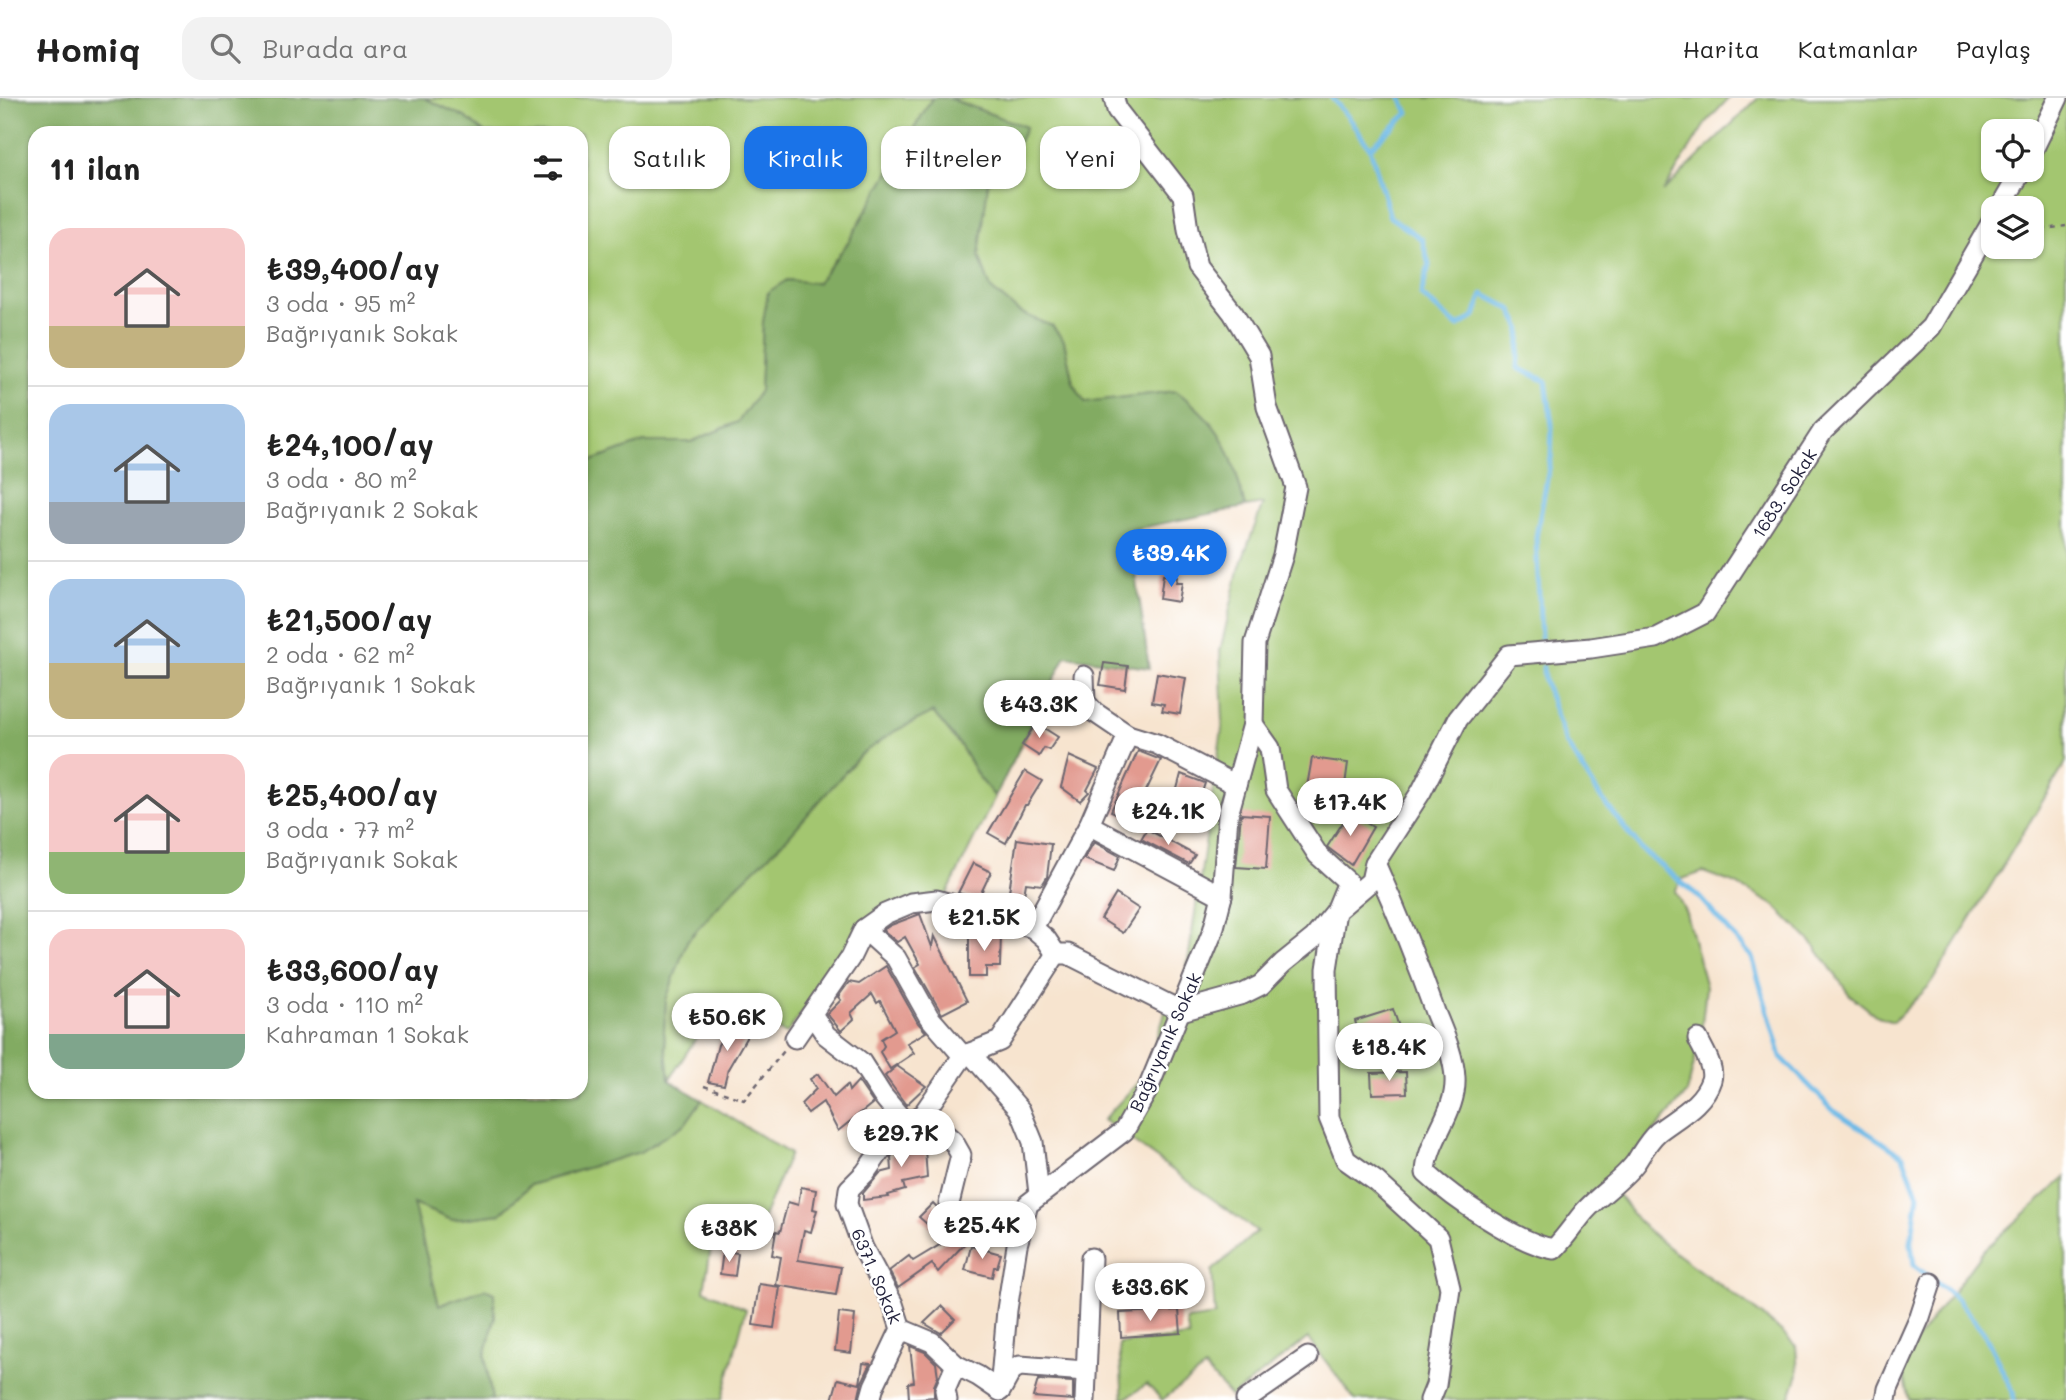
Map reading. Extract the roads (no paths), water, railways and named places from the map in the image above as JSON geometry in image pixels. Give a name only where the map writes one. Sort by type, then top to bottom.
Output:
[{"type":"street","name":"Bağrıyanık Sokak","points":[[1000,1391],[1007,1310],[1017,1245],[1028,1204],[1124,1131],[1147,1091],[1213,931],[1222,896],[1228,815],[1253,724],[1255,643],[1283,555],[1296,487],[1267,407],[1259,356],[1233,313],[1197,267],[1183,195],[1117,110],[1114,98]]},
{"type":"street","points":[[2044,127],[2058,98]]},
{"type":"street","name":"1683. Sokak","points":[[1375,863],[1421,792],[1458,719],[1509,655],[1591,648],[1656,638],[1705,613],[1823,431],[1931,327],[1981,241]]},
{"type":"street","points":[[1084,676],[1085,702],[1094,712],[1128,735],[1157,744],[1236,785]]},
{"type":"street","points":[[1253,724],[1270,748],[1276,790],[1318,855],[1348,883],[1336,911],[1327,969],[1329,1118],[1346,1160],[1377,1182],[1438,1238],[1450,1288],[1436,1385],[1430,1400]]},
{"type":"street","points":[[1033,928],[1089,825],[1128,735]]},
{"type":"street","points":[[1089,825],[1222,896]]},
{"type":"street","points":[[1056,954],[1068,954],[1181,1011],[1243,994],[1261,985],[1314,938],[1336,911],[1371,881],[1375,863]]},
{"type":"street","points":[[1375,863],[1405,929],[1448,1048],[1455,1077],[1453,1103],[1426,1159],[1426,1173],[1446,1192],[1489,1219],[1544,1248],[1554,1249],[1567,1237],[1586,1210],[1635,1163],[1657,1133],[1690,1110],[1705,1091],[1712,1077],[1698,1039]]},
{"type":"street","points":[[795,1038],[850,958],[864,929],[885,914],[911,903],[937,900],[1033,928],[1046,939],[1056,954]]},
{"type":"street","points":[[864,929],[897,958],[929,1017],[1020,1110],[1033,1142],[1039,1194]]},
{"type":"street","points":[[915,1119],[967,1054],[1000,1041],[1056,954]]},
{"type":"street","points":[[812,1014],[826,1035],[861,1062],[882,1095],[915,1119],[953,1141],[961,1155],[949,1204]]},
{"type":"street","name":"6371. Sokak","points":[[870,1400],[901,1329],[893,1304],[863,1248],[848,1204],[849,1189],[865,1173],[895,1130],[915,1119]]},
{"type":"street","points":[[1085,1400],[1091,1258]]},
{"type":"street","points":[[1886,1400],[1888,1389],[1920,1318],[1931,1283]]},
{"type":"street","points":[[901,1329],[932,1342],[956,1365],[1000,1391],[1013,1370],[1020,1366],[1085,1371]]},
{"type":"street","points":[[1247,1400],[1308,1357]]},
{"type":"street","points":[[947,1400],[945,1390],[956,1365]]},
{"type":"waterway","points":[[1332,98],[1370,148]]},
{"type":"waterway","points":[[1401,98],[1408,113],[1370,148],[1390,217],[1422,239],[1429,265],[1421,295],[1458,327],[1475,316],[1483,294],[1511,309],[1521,328],[1518,368],[1546,381],[1552,425],[1551,458],[1536,537],[1541,637]]},
{"type":"waterway","points":[[1543,667],[1544,680],[1566,743],[1601,798],[1641,849],[1699,897],[1752,957],[1781,1057],[1833,1110],[1903,1156],[1918,1195],[1911,1243],[1914,1265],[1957,1299],[1984,1333],[2013,1392],[2014,1400]]}]
